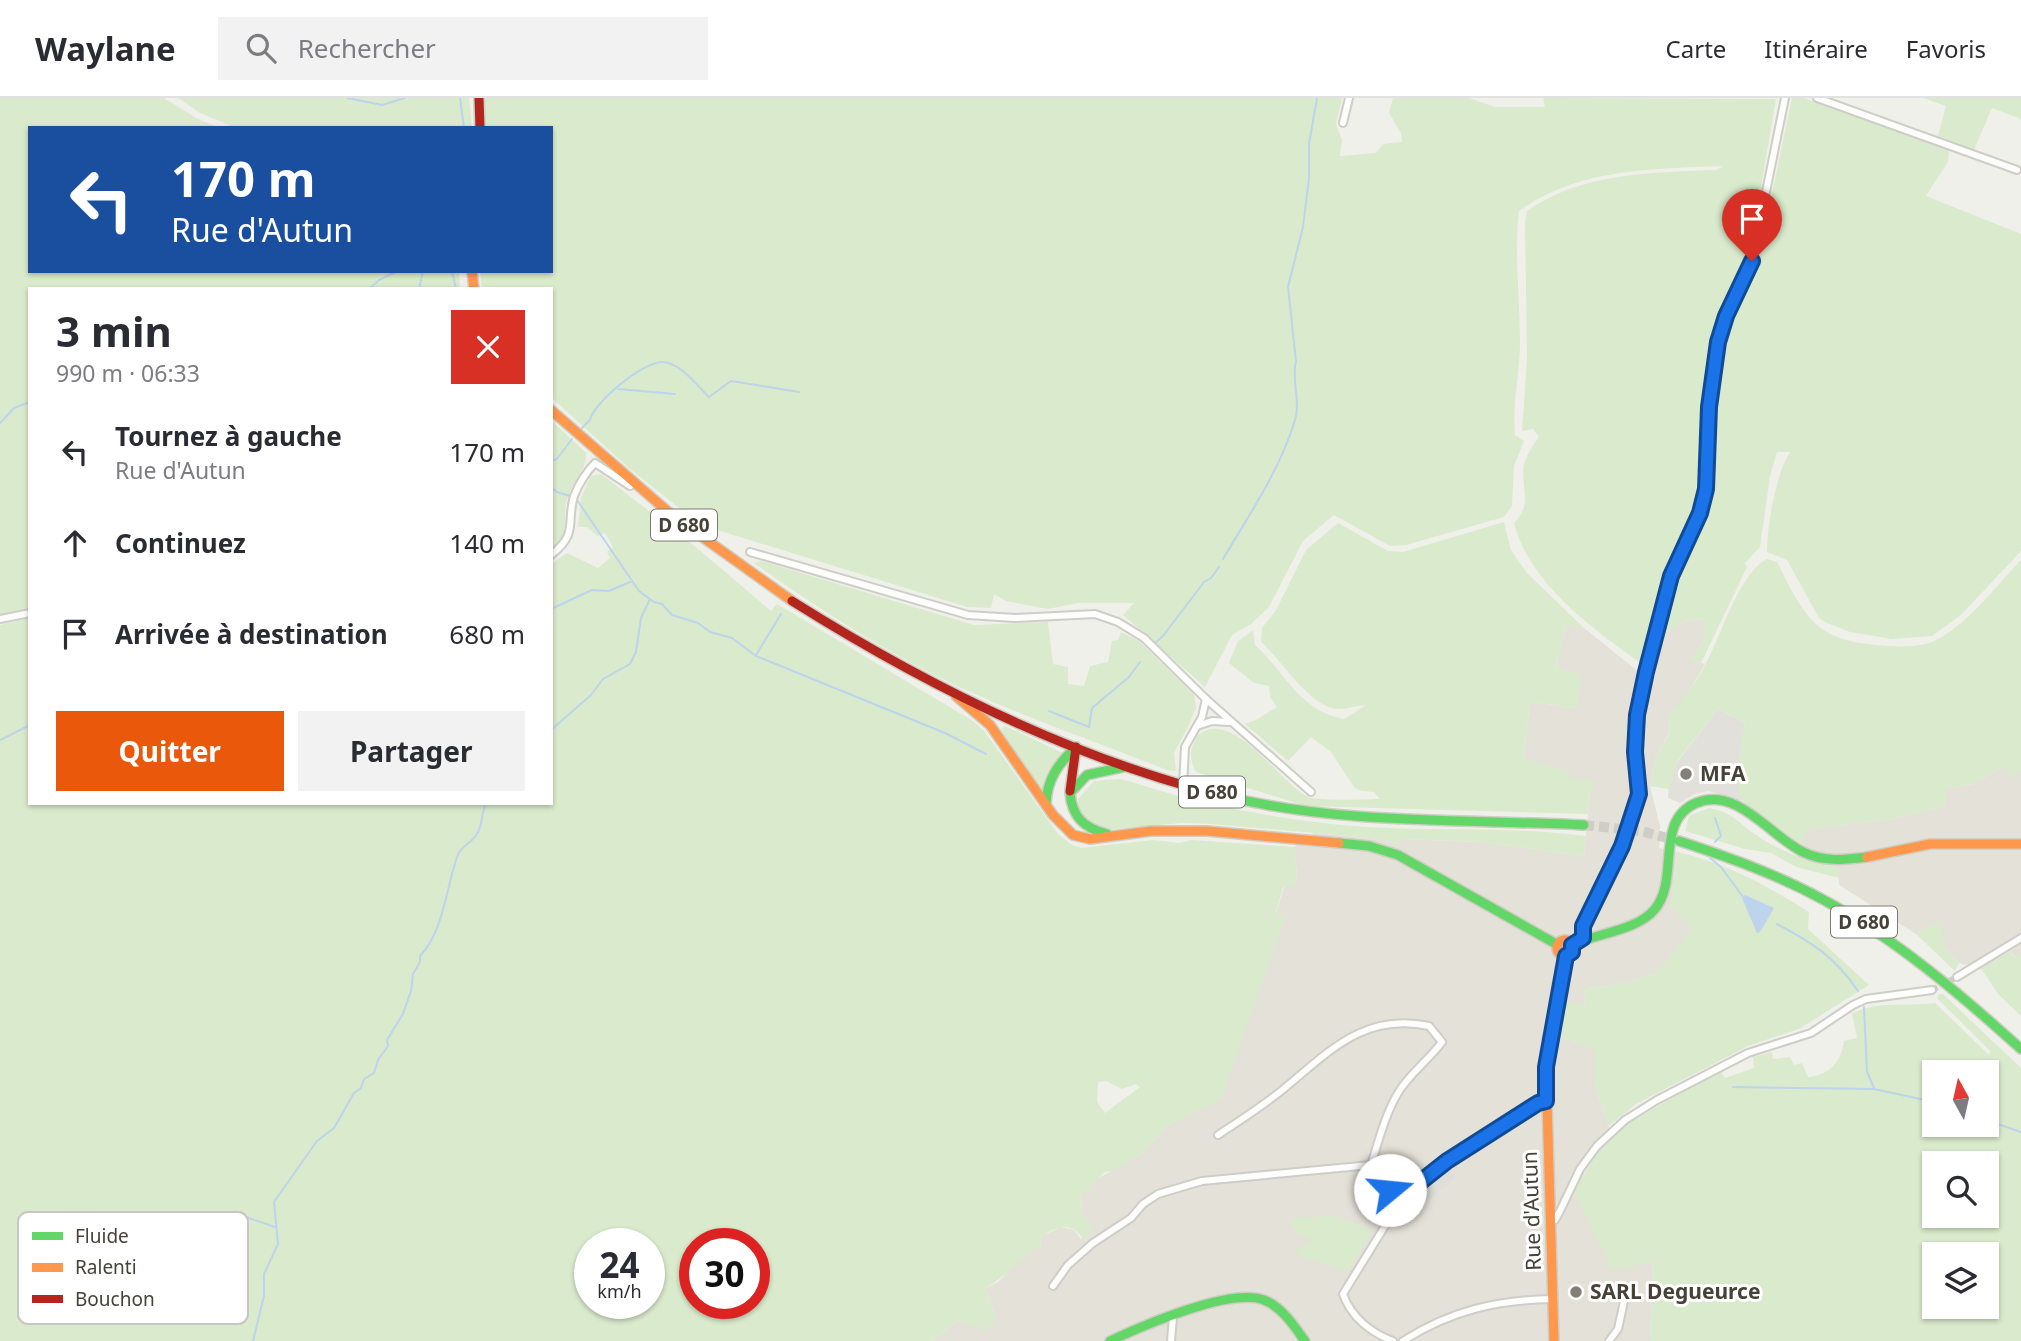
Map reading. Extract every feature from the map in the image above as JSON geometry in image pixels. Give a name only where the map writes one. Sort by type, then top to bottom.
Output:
[{"type":"main road","points":[[479,98],[480,126]]},
{"type":"main road","name":"D 680","points":[[553,412],[689,529],[792,602],[955,695],[1124,767],[1184,786],[1314,813],[1584,825]]},
{"type":"main road","points":[[955,695],[990,725],[1046,807],[1073,835],[1090,839],[1151,831],[1208,831],[1338,842],[1387,850],[1558,945]]},
{"type":"main road","points":[[1046,807],[1047,782],[1051,772],[1076,747]]},
{"type":"main road","points":[[1076,747],[1070,793],[1072,810],[1091,831],[1119,836]]},
{"type":"main road","points":[[1070,793],[1087,775],[1124,767]]},
{"type":"main road","points":[[1572,945],[1583,938],[1633,922],[1654,910],[1665,888],[1670,845],[1678,818],[1687,808],[1704,801],[1713,799],[1732,803],[1784,841],[1806,853],[1827,859],[1872,858],[1930,844],[2021,844]]},
{"type":"main road","name":"D 680","points":[[1679,841],[1773,875],[1847,911],[1924,964],[2021,1049]]},
{"type":"main road","points":[[1558,945],[1563,941],[1572,945]]},
{"type":"main road","points":[[1558,945],[1558,952],[1566,956],[1572,952],[1572,945]]},
{"type":"main road","name":"Rue d'Autun","points":[[1554,1341],[1546,1067],[1566,956]]},
{"type":"main road","points":[[1110,1341],[1237,1297],[1259,1298],[1281,1311],[1305,1341]]},
{"type":"street","points":[[1343,123],[1349,98]]},
{"type":"street","points":[[1583,938],[1583,926],[1622,846],[1639,794],[1635,752],[1637,715],[1646,672],[1671,576],[1700,513],[1706,489],[1709,407],[1718,342],[1756,247],[1785,98]]},
{"type":"street","points":[[1817,98],[2017,170]]},
{"type":"street","points":[[590,444],[594,463],[635,488],[640,488]]},
{"type":"street","points":[[553,553],[560,548],[571,530],[575,496],[594,463]]},
{"type":"street","points":[[750,552],[968,615],[1015,618],[1095,614],[1118,622],[1144,638],[1206,699],[1311,792]]},
{"type":"street","points":[[0,620],[28,613]]},
{"type":"street","points":[[1184,786],[1185,747],[1202,717],[1206,699]]},
{"type":"street","points":[[1197,726],[1221,720],[1233,722]]},
{"type":"street","points":[[1958,977],[2021,938]]},
{"type":"street","points":[[1550,1222],[1555,1220],[1580,1169],[1597,1146],[1625,1120],[1657,1100],[1748,1053],[1811,1033],[1866,999],[1931,990]]},
{"type":"street","points":[[1218,1135],[1264,1105],[1317,1058],[1343,1040],[1380,1026],[1398,1023],[1429,1026],[1441,1042],[1399,1090],[1383,1125],[1371,1165]]},
{"type":"street","points":[[1390,1190],[1414,1187],[1456,1155],[1538,1103],[1546,1101]]},
{"type":"street","points":[[1053,1286],[1068,1265],[1093,1243],[1131,1218],[1143,1203],[1158,1194],[1202,1181],[1371,1165],[1388,1181],[1392,1202],[1388,1221],[1343,1294],[1346,1304],[1359,1320],[1380,1336],[1393,1341]]},
{"type":"street","points":[[1403,1341],[1425,1327],[1473,1307],[1496,1302],[1552,1299]]},
{"type":"street","points":[[1609,1341],[1618,1329],[1624,1301]]},
{"type":"street","points":[[1171,1341],[1173,1317]]},
{"type":"shaded area","points":[[1703,619],[1706,636],[1692,660],[1705,664],[1686,697],[1668,715],[1669,733],[1656,757],[1650,786],[1660,826],[1659,848],[1678,852],[1674,875],[1692,929],[1656,974],[1611,986],[1586,988],[1584,1004],[1558,1036],[1595,1048],[1595,1086],[1609,1126],[1608,1140],[1598,1149],[1583,1171],[1653,1260],[1650,1341],[932,1341],[958,1320],[971,1324],[996,1318],[985,1288],[998,1282],[1023,1256],[1041,1245],[1040,1239],[1044,1235],[1061,1227],[1074,1230],[1081,1239],[1091,1226],[1082,1213],[1081,1195],[1092,1182],[1141,1154],[1167,1126],[1221,1098],[1284,887],[1294,886],[1297,875],[1294,847],[1314,833],[1382,839],[1399,844],[1402,839],[1482,842],[1584,856],[1590,794],[1567,777],[1567,771],[1523,759],[1530,702],[1577,708],[1556,667],[1566,625],[1584,628],[1639,672],[1650,633],[1663,634],[1684,621]]},
{"type":"shaded area","points":[[1718,709],[1745,723],[1737,772],[1743,801],[1708,791],[1695,794],[1680,803],[1668,798],[1669,782],[1678,761]]},
{"type":"shaded area","points":[[2004,766],[2014,776],[2021,771],[2021,955],[2016,958],[2009,951],[1982,970],[1959,963],[1924,928],[1916,934],[1839,885],[1838,867],[1807,862],[1801,844],[1807,830],[1896,818],[1945,806],[1946,788],[1974,784]]},
{"type":"shaded area","points":[[1447,1167],[1456,1178],[1427,1201],[1418,1190]]},
{"type":"green space","points":[[0,98],[164,98],[215,126],[28,126],[28,273],[459,273],[460,287],[28,287],[28,608],[0,615]]},
{"type":"green space","points":[[178,98],[469,98],[472,126],[229,126],[200,113]]},
{"type":"green space","points":[[484,98],[1342,98],[1336,124],[1342,140],[1340,156],[1376,153],[1383,144],[1402,142],[1401,133],[1389,113],[1393,98],[1469,98],[1495,107],[1545,107],[1543,98],[1776,99],[1750,252],[1717,320],[1703,412],[1704,455],[1696,512],[1663,582],[1642,664],[1603,636],[1548,585],[1522,545],[1514,523],[1525,502],[1525,461],[1539,436],[1533,429],[1522,431],[1527,358],[1525,221],[1527,211],[1548,198],[1594,182],[1643,174],[1717,170],[1723,166],[1643,170],[1591,179],[1566,186],[1519,211],[1517,260],[1520,342],[1514,423],[1515,435],[1524,441],[1514,466],[1512,506],[1504,517],[1406,545],[1390,546],[1334,515],[1303,541],[1269,607],[1251,624],[1232,635],[1205,687],[1123,615],[1134,603],[1078,603],[1048,609],[1006,601],[994,594],[991,608],[967,607],[701,525],[630,469],[553,399],[553,287],[482,287],[480,273],[553,273],[553,126],[485,126]]},
{"type":"green space","points":[[1792,98],[1804,98],[1949,150],[1948,162],[1926,196],[2021,234],[2021,551],[1961,615],[1932,636],[1892,639],[1850,632],[1827,623],[1819,618],[1787,560],[1767,552],[1773,500],[1790,452],[1777,452],[1770,476],[1760,547],[1745,563],[1747,567],[1701,663],[1692,660],[1706,636],[1702,619],[1684,621],[1659,634],[1676,575],[1687,555],[1707,501],[1714,445],[1713,411],[1723,338],[1735,305],[1745,294],[1759,256]]},
{"type":"green space","points":[[1923,98],[2021,98],[2021,119],[1992,108],[1974,150],[1938,136],[1946,106]]},
{"type":"green space","points":[[553,422],[586,453],[580,474],[566,502],[565,529],[553,549]]},
{"type":"green space","points":[[601,474],[697,548],[771,611],[777,604],[973,721],[985,732],[1058,834],[1072,845],[1082,848],[1153,840],[1179,843],[1192,840],[1294,847],[1297,875],[1294,887],[1283,887],[1276,913],[1285,918],[1221,1099],[1167,1126],[1141,1154],[1115,1170],[1105,1172],[1081,1196],[1082,1213],[1091,1226],[1087,1241],[1069,1228],[1051,1231],[1040,1239],[1041,1245],[985,1288],[996,1318],[987,1331],[958,1320],[932,1341],[0,1341],[0,625],[28,618],[28,805],[553,805],[553,563],[567,553],[598,568],[610,558],[607,552],[613,547],[605,533],[597,536],[587,527],[578,527],[581,497],[591,476]],"holes":[[[1106,1081],[1122,1089],[1136,1084],[1140,1087],[1105,1113],[1097,1102],[1098,1082]]]},
{"type":"green space","points":[[1504,522],[1511,550],[1527,573],[1584,628],[1566,625],[1556,667],[1582,675],[1577,708],[1530,702],[1523,759],[1568,771],[1567,777],[1596,781],[1590,794],[1588,814],[1306,806],[1196,772],[1191,753],[1198,735],[1211,729],[1225,731],[1255,749],[1306,796],[1330,800],[1380,799],[1374,792],[1361,791],[1354,787],[1331,752],[1311,737],[1288,761],[1245,724],[1277,707],[1270,697],[1269,686],[1254,683],[1229,663],[1238,641],[1253,630],[1255,645],[1304,699],[1328,715],[1344,719],[1366,705],[1339,709],[1318,701],[1261,642],[1262,628],[1276,610],[1306,550],[1338,523],[1388,551],[1403,552]]},
{"type":"green space","points":[[1767,559],[1777,562],[1797,600],[1817,625],[1845,639],[1888,646],[1915,646],[1940,638],[1973,612],[2021,560],[2021,771],[2014,777],[2004,766],[1974,784],[1946,788],[1946,806],[1896,818],[1808,830],[1801,844],[1770,824],[1743,801],[1738,773],[1745,723],[1718,709],[1678,760],[1669,789],[1650,786],[1656,757],[1669,734],[1668,715],[1701,673],[1740,589],[1757,566]]},
{"type":"green space","points":[[761,561],[974,625],[1048,622],[1053,664],[1068,667],[1068,684],[1084,686],[1090,666],[1108,662],[1112,641],[1118,640],[1121,632],[1139,641],[1194,694],[1196,707],[1174,753],[1176,771],[1167,770],[1037,720],[932,674],[854,630],[754,563]]},
{"type":"green space","points":[[1005,726],[1063,753],[1048,771],[1042,794],[1001,729]]},
{"type":"green space","points":[[1120,779],[1212,804],[1319,823],[1586,836],[1584,856],[1482,842],[1402,839],[1399,844],[1382,839],[1212,824],[1182,823],[1104,830],[1095,827],[1078,810],[1078,799],[1094,781]]},
{"type":"green space","points":[[1709,808],[1730,815],[1756,835],[1785,851],[1838,867],[1839,878],[1796,867],[1771,853],[1745,849],[1685,831],[1689,816]]},
{"type":"green space","points":[[1678,852],[1746,876],[1809,912],[1808,929],[1869,985],[1799,1029],[1748,1046],[1636,1104],[1609,1126],[1595,1086],[1595,1048],[1558,1036],[1565,1002],[1584,1004],[1586,988],[1611,986],[1656,974],[1692,929],[1670,905]]},
{"type":"green space","points":[[1940,923],[1946,950],[1959,963],[1955,971],[1916,934],[1924,928]]},
{"type":"green space","points":[[2009,951],[2015,958],[2021,955],[2021,1016],[1998,994],[1982,970]]},
{"type":"green space","points":[[1939,994],[1943,994],[2021,1068],[2021,1341],[1650,1341],[1653,1261],[1612,1270],[1574,1191],[1598,1149],[1629,1123],[1720,1070],[1725,1078],[1754,1068],[1753,1057],[1772,1052],[1773,1059],[1790,1057],[1794,1065],[1802,1063],[1808,1077],[1828,1070],[1837,1061],[1844,1041],[1857,1038],[1852,1014],[1871,1007],[1935,1003],[1989,1055],[1990,1051],[1937,998]]},
{"type":"green space","points":[[1340,1217],[1373,1230],[1348,1272],[1299,1256],[1296,1251],[1313,1240],[1295,1230],[1289,1219]]},
{"type":"water","points":[[1745,895],[1774,908],[1760,932],[1757,933],[1742,898]]},
{"type":"waterway","points":[[347,98],[382,105],[405,98]]},
{"type":"waterway","points":[[460,98],[464,126]]},
{"type":"waterway","points":[[1223,559],[1281,457],[1297,413],[1296,361],[1288,287],[1303,227],[1309,179],[1309,144],[1317,98]]},
{"type":"waterway","points":[[371,287],[394,273]]},
{"type":"waterway","points":[[419,287],[423,273]]},
{"type":"waterway","points":[[452,273],[456,287]]},
{"type":"waterway","points":[[582,428],[600,403],[621,384],[655,363],[663,362],[676,366],[709,397],[731,381],[799,392]]},
{"type":"waterway","points":[[618,389],[675,394]]},
{"type":"waterway","points":[[0,423],[14,408],[28,403]]},
{"type":"waterway","points":[[553,460],[557,459],[572,439]]},
{"type":"waterway","points":[[553,489],[570,496]]},
{"type":"waterway","points":[[577,500],[639,591],[654,602],[662,604],[672,615],[698,623],[710,632],[732,638],[756,656],[945,733],[986,754]]},
{"type":"waterway","points":[[1155,643],[1219,567]]},
{"type":"waterway","points":[[553,608],[592,590],[609,591],[630,582]]},
{"type":"waterway","points":[[553,728],[591,695],[603,679],[630,664],[636,652],[641,618],[650,599]]},
{"type":"waterway","points":[[756,655],[781,614]]},
{"type":"waterway","points":[[1049,711],[1089,727],[1092,708],[1129,677],[1140,662]]},
{"type":"waterway","points":[[0,740],[28,726]]},
{"type":"waterway","points":[[253,1341],[264,1296],[264,1274],[278,1244],[274,1202],[317,1141],[334,1128],[354,1093],[361,1088],[364,1079],[374,1073],[378,1060],[388,1046],[387,1040],[403,1014],[420,956],[439,923],[458,853],[477,834],[485,805]]},
{"type":"waterway","points":[[1715,818],[1721,836],[1715,842]]},
{"type":"waterway","points":[[1710,858],[1721,867],[1743,897]]},
{"type":"waterway","points":[[1777,924],[1822,952],[1841,969],[1858,991]]},
{"type":"waterway","points":[[1864,1007],[1867,1072],[1874,1088]]},
{"type":"waterway","points":[[1733,1087],[1874,1089],[1922,1099]]},
{"type":"waterway","points":[[1999,1124],[2021,1132]]},
{"type":"waterway","points":[[248,1218],[275,1227]]},
{"type":"tunnel","points":[[1584,825],[1641,831],[1679,841]]},
{"type":"tunnel","points":[[1932,990],[1957,977]]},
{"type":"traffic: fast","points":[[1046,804],[1055,772],[1076,747]]},
{"type":"traffic: fast","points":[[1107,834],[1081,820],[1073,809],[1070,793],[1087,775],[1124,767]]},
{"type":"traffic: fast","points":[[1220,795],[1310,812],[1356,816],[1584,825]]},
{"type":"traffic: fast","points":[[1572,945],[1627,927],[1655,909],[1666,882],[1675,823],[1683,811],[1696,803],[1725,801],[1739,807],[1791,845],[1811,855],[1834,859],[1867,857]]},
{"type":"traffic: fast","points":[[1679,841],[1734,860],[1805,890],[1876,931],[1926,968],[2021,1049]]},
{"type":"traffic: fast","points":[[1339,843],[1369,846],[1398,855],[1558,945]]},
{"type":"traffic: fast","points":[[1110,1341],[1143,1326],[1209,1303],[1249,1297],[1264,1300],[1276,1307],[1305,1341]]},
{"type":"traffic: slow","points":[[472,273],[474,287]]},
{"type":"traffic: slow","points":[[553,412],[673,516],[792,601]]},
{"type":"traffic: slow","points":[[956,696],[990,725],[1053,815],[1073,835],[1090,839],[1151,831],[1207,831],[1339,843]]},
{"type":"traffic: slow","points":[[1867,857],[1930,844],[2021,844]]},
{"type":"traffic: slow","points":[[1565,940],[1573,948],[1565,956],[1557,948],[1565,940]]},
{"type":"traffic: slow","points":[[1554,1341],[1546,1067],[1566,956]]},
{"type":"traffic: jam","points":[[479,98],[480,126]]},
{"type":"traffic: jam","points":[[792,601],[893,661],[999,715],[1108,760],[1220,795]]},
{"type":"traffic: jam","points":[[1070,791],[1076,747]]},
{"type":"place","name":"MFA","points":[[1686,774]]},
{"type":"place","name":"SARL Degueurce","points":[[1576,1292]]},
{"type":"route","points":[[1390,1190],[1414,1187],[1465,1149],[1538,1103],[1546,1101],[1550,1035],[1564,978],[1566,956],[1572,952],[1572,945],[1583,938],[1581,933],[1588,912],[1622,846],[1639,794],[1635,752],[1637,715],[1646,672],[1671,576],[1700,513],[1706,489],[1709,407],[1718,342],[1726,316],[1752,261]]}]
